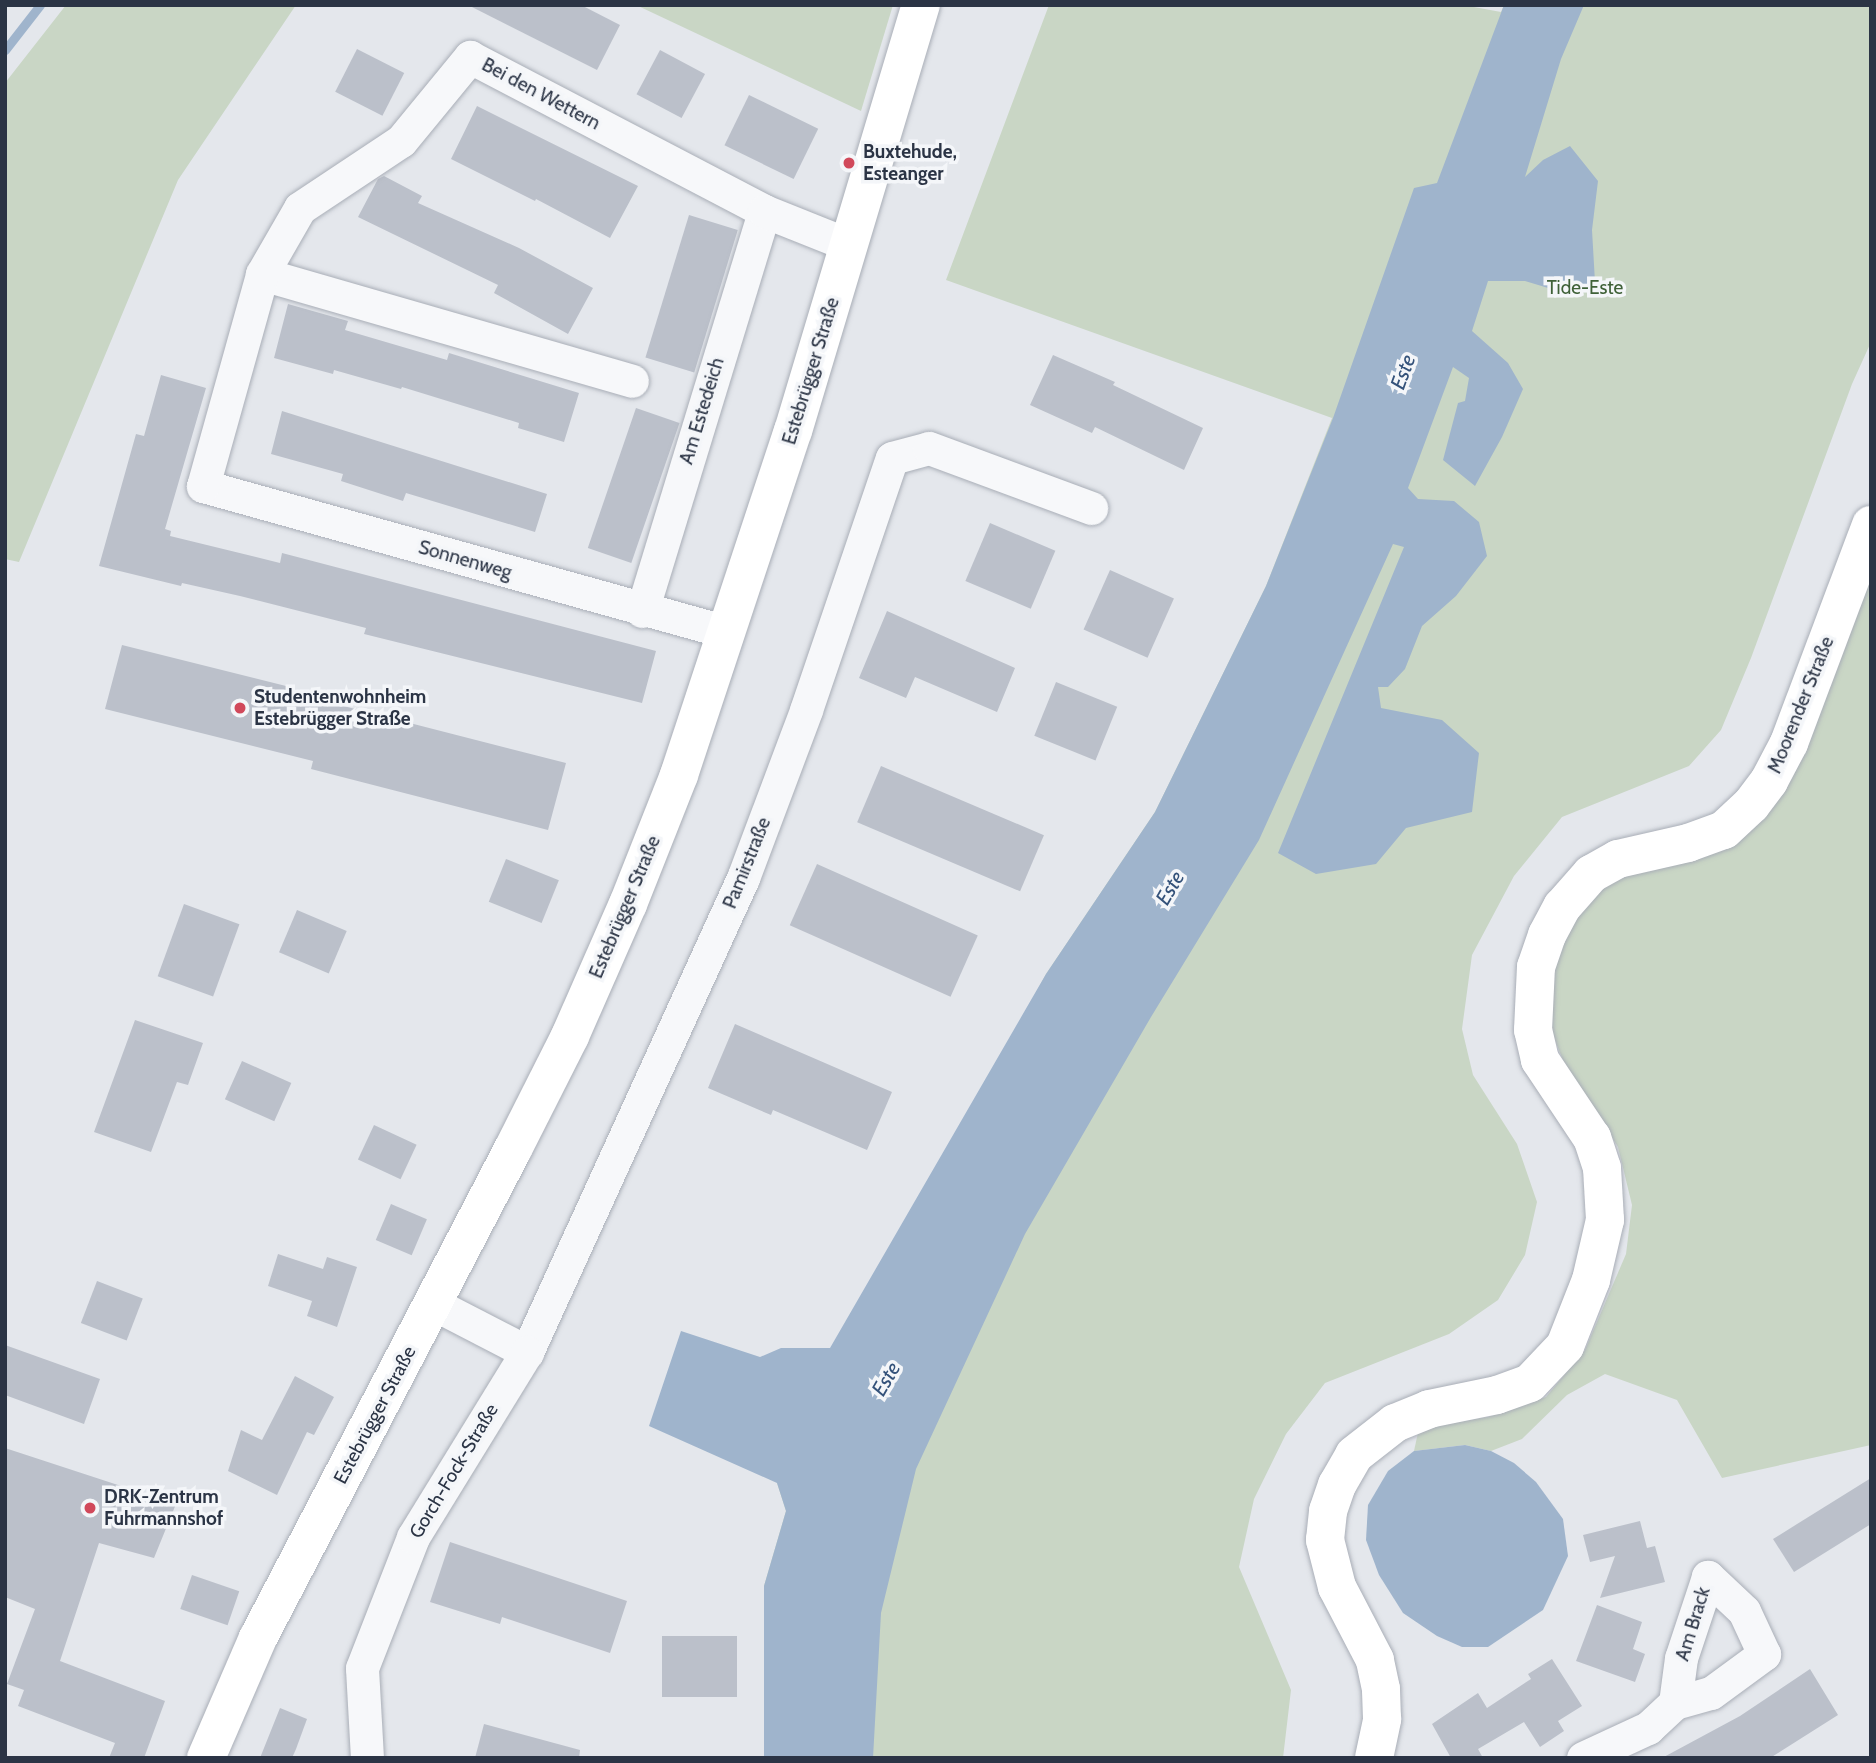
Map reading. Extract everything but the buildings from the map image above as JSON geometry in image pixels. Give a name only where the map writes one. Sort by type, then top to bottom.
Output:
[{"type":"street","name":"Estebrügger Straße","points":[[206,1758],[258,1638],[435,1304],[570,1035],[628,904],[679,775],[727,632],[800,408],[921,5]]},
{"type":"street","name":"Bei den Wettern","points":[[203,485],[262,274],[300,208],[401,141],[470,57],[764,211],[849,245]]},
{"type":"street","name":"Am Estedeich","points":[[642,611],[764,211]]},
{"type":"street","points":[[262,274],[632,381]]},
{"type":"street","name":"Pamirstraße","points":[[527,1352],[743,878],[806,710],[892,458],[929,448],[1091,508]]},
{"type":"street","name":"Sonnenweg","points":[[203,485],[642,611],[727,632]]},
{"type":"street","name":"Moorender Straße","points":[[1374,1758],[1382,1719],[1381,1689],[1375,1660],[1337,1587],[1325,1541],[1328,1511],[1338,1485],[1354,1455],[1395,1423],[1429,1409],[1497,1395],[1530,1383],[1564,1346],[1591,1280],[1605,1220],[1602,1168],[1592,1138],[1540,1060],[1533,1030],[1536,967],[1547,935],[1562,906],[1591,874],[1618,859],[1688,843],[1724,830],[1757,797],[1789,743],[1871,525]]},
{"type":"street","points":[[435,1304],[527,1352]]},
{"type":"street","name":"Gorch-Fock-Straße","points":[[367,1758],[362,1668],[412,1537],[527,1352]]},
{"type":"street","points":[[1583,1758],[1648,1728],[1675,1703]]},
{"type":"green space","points":[[66,5],[296,5],[178,180],[19,562],[5,559],[5,83]]},
{"type":"green space","points":[[636,5],[893,5],[861,111]]},
{"type":"green space","name":"Tide-Este","points":[[1049,5],[1463,5],[1501,12],[1504,5],[1871,5],[1871,342],[1852,384],[1751,658],[1721,730],[1689,766],[1562,817],[1514,876],[1472,955],[1462,1029],[1473,1075],[1517,1144],[1537,1202],[1525,1255],[1498,1300],[1449,1334],[1325,1383],[1286,1434],[1254,1499],[1239,1567],[1291,1690],[1283,1758],[848,1758],[764,1586],[786,1511],[777,1483],[1046,974],[1155,812],[1266,586],[1332,418],[946,280]]},
{"type":"green space","points":[[1871,579],[1871,1445],[1722,1478],[1677,1400],[1605,1374],[1567,1395],[1522,1439],[1491,1451],[1465,1445],[1414,1451],[1419,1428],[1488,1417],[1546,1397],[1585,1350],[1626,1254],[1632,1205],[1618,1147],[1563,1060],[1550,1028],[1548,982],[1570,912],[1620,876],[1722,849]]},
{"type":"water","name":"Este","points":[[1504,5],[1584,5],[1561,59],[1525,177],[1543,160],[1570,146],[1598,181],[1592,230],[1595,282],[1578,297],[1525,281],[1488,281],[1472,331],[1508,363],[1523,389],[1502,437],[1475,486],[1443,460],[1458,403],[1465,401],[1469,378],[1453,367],[1408,488],[1418,499],[1454,501],[1479,522],[1487,556],[1456,596],[1422,626],[1405,669],[1388,687],[1378,687],[1381,708],[1442,720],[1479,753],[1472,812],[1406,828],[1376,864],[1316,874],[1278,853],[1404,547],[1393,544],[1259,840],[1151,1017],[1025,1234],[916,1469],[881,1613],[873,1758],[764,1758],[764,1586],[786,1511],[777,1483],[649,1426],[681,1331],[760,1357],[781,1348],[830,1348],[1046,974],[1155,812],[1266,586],[1333,418],[1414,188],[1437,183]]},
{"type":"water","points":[[1465,1445],[1491,1451],[1514,1463],[1536,1482],[1563,1519],[1568,1556],[1543,1610],[1488,1647],[1462,1647],[1437,1636],[1403,1613],[1379,1575],[1366,1540],[1368,1505],[1388,1471],[1414,1451]]},
{"type":"waterway","points":[[5,50],[40,5]]},
{"type":"place","name":"Buxtehude, Esteanger","points":[[849,163]]},
{"type":"place","name":"Studentenwohnheim Estebrügger Straße","points":[[240,708]]},
{"type":"place","name":"DRK-Zentrum Fuhrmannshof","points":[[90,1508]]}]
